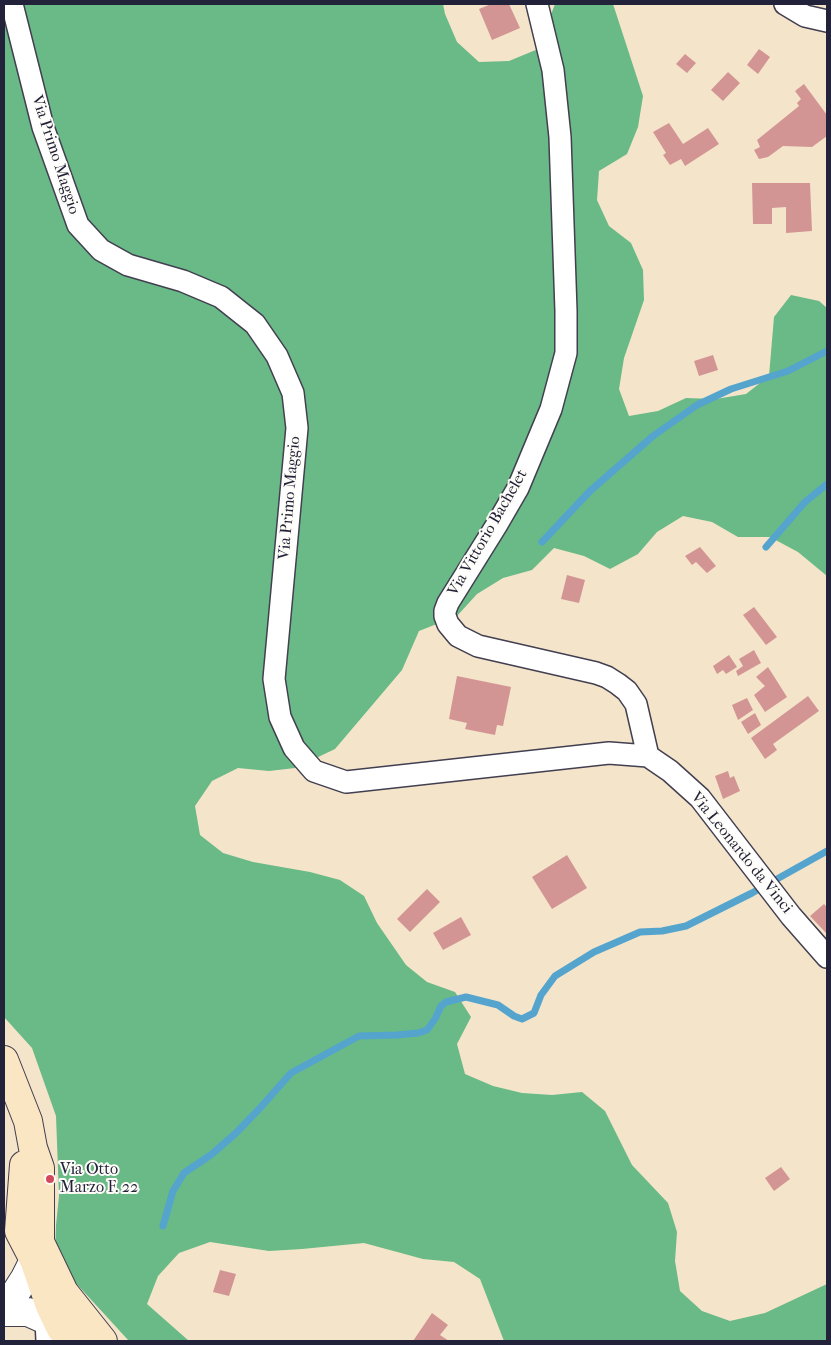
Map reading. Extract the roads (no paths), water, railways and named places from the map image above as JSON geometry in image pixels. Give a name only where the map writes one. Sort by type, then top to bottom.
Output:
[{"type":"main road","points":[[4,1060],[28,1121],[32,1148],[24,1165],[31,1244],[58,1333]]},
{"type":"main road","points":[[31,1244],[64,1292],[103,1341]]},
{"type":"street","name":"Via Primo Maggio","points":[[12,4],[43,127],[78,225],[100,250],[128,265],[183,281],[221,298],[235,308],[255,324],[277,356],[293,393],[297,428],[274,679],[280,717],[294,748],[314,771],[346,782],[609,752],[648,756]]},
{"type":"street","name":"Via Vittorio Bachelet","points":[[537,4],[552,70],[560,137],[566,353],[551,409],[518,488],[448,603],[445,616],[448,624],[458,636],[478,646],[596,673],[618,684],[627,691],[636,704],[648,756]]},
{"type":"street","points":[[785,4],[805,16],[827,21]]},
{"type":"street","name":"Via Leonardo da Vinci","points":[[648,756],[670,771],[700,798],[791,916],[827,957]]},
{"type":"street","points":[[4,1284],[15,1258],[31,1244]]},
{"type":"street","points":[[4,1312],[25,1278],[31,1244]]},
{"type":"street","points":[[4,1312],[28,1312],[58,1333]]},
{"type":"waterway","points":[[542,542],[590,491],[653,436],[697,405],[731,389],[788,371],[827,351]]},
{"type":"waterway","points":[[766,547],[805,502],[827,484]]},
{"type":"waterway","points":[[163,1226],[173,1191],[184,1173],[212,1154],[236,1133],[291,1073],[359,1036],[397,1035],[427,1030],[441,1006],[446,1002],[466,997],[498,1005],[522,1019],[534,1013],[541,995],[555,976],[594,952],[640,932],[662,931],[686,926],[752,893],[827,851]]},
{"type":"place","name":"Via Otto Marzo F. 22","points":[[50,1179]]}]
